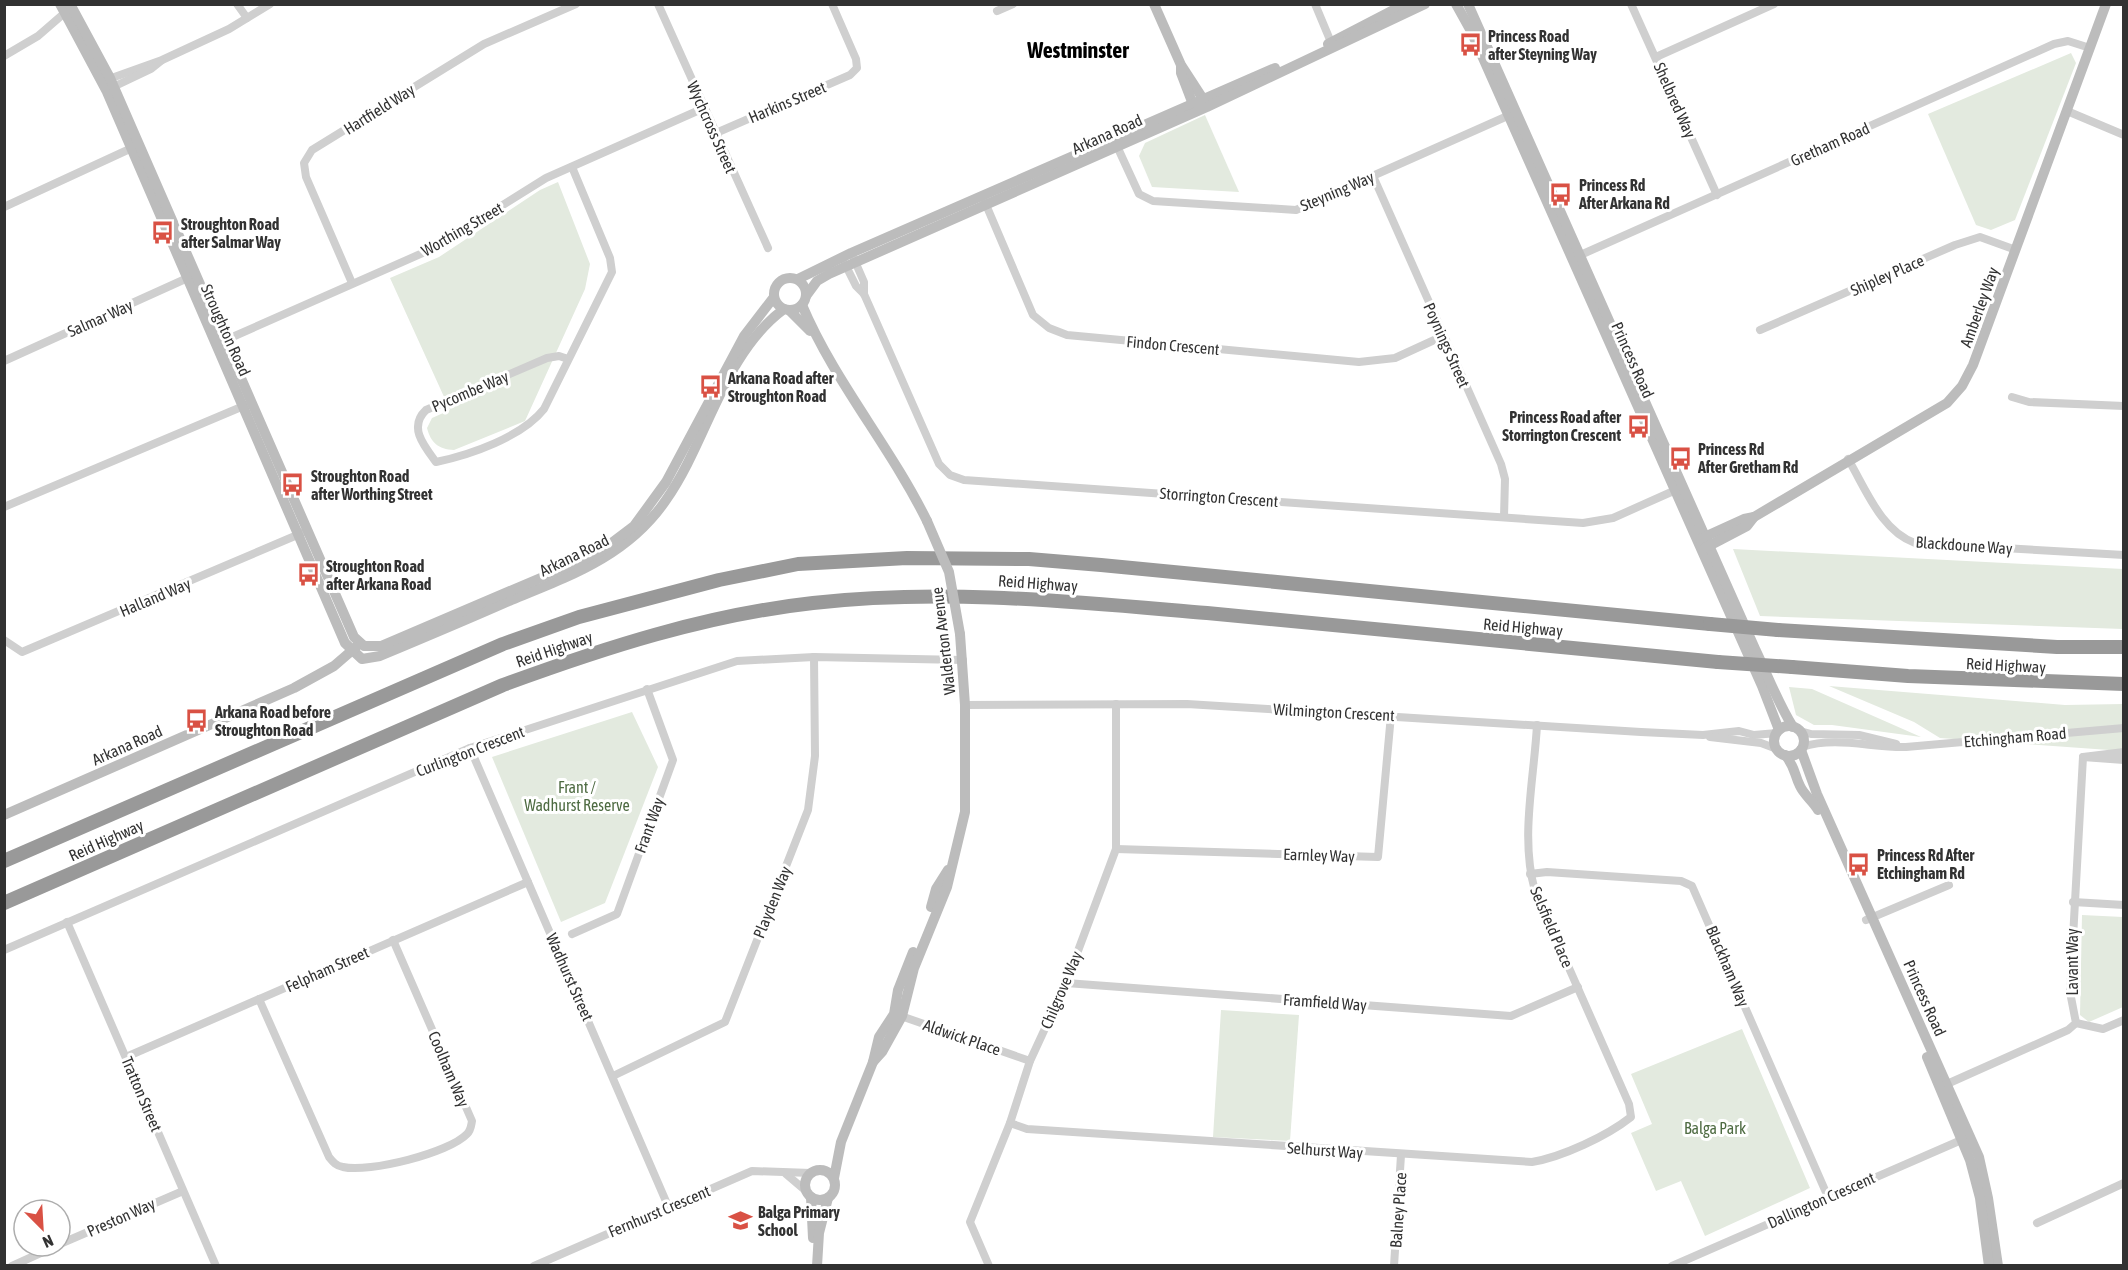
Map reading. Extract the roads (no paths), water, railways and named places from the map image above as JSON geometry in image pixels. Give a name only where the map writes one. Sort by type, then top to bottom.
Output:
[{"type":"highway","name":"Reid Highway","points":[[4,861],[503,644],[579,617],[648,597],[798,564],[907,558],[1029,560],[1778,630],[2034,646],[2124,647]]},
{"type":"highway","name":"Reid Highway","points":[[4,903],[503,685],[570,660],[687,624],[809,603],[906,596],[1005,596],[1718,662],[2051,684],[2124,684]]},
{"type":"street","points":[[237,4],[248,18]]},
{"type":"street","points":[[108,84],[248,18],[270,4]]},
{"type":"street","name":"Hartfield Way","points":[[352,283],[306,177],[304,163],[312,150],[484,44],[576,4]]},
{"type":"street","name":"Wychcross Street","points":[[658,4],[768,248]]},
{"type":"street","name":"Harkins Street","points":[[716,133],[850,75],[857,68],[856,59],[832,4]]},
{"type":"street","points":[[997,11],[1013,4]]},
{"type":"street","points":[[1154,4],[1199,105]]},
{"type":"street","points":[[1315,4],[1332,46]]},
{"type":"street","name":"Arkana Road","points":[[1332,46],[1405,4]]},
{"type":"street","name":"Arkana Road","points":[[798,279],[849,260],[1425,4]]},
{"type":"street","name":"Princess Road","points":[[1456,4],[1463,13],[1511,115],[1679,489],[1778,694],[1781,708],[1797,729]]},
{"type":"street","name":"Princess Road","points":[[1468,4],[1511,115]]},
{"type":"street","name":"Shelbred Way","points":[[1631,4],[1717,195]]},
{"type":"street","points":[[1656,57],[1774,4]]},
{"type":"street","name":"Amberley Way","points":[[1704,543],[1746,526],[1754,517],[1848,459],[1926,417],[1947,403],[1962,386],[1973,365],[2106,4]]},
{"type":"street","points":[[4,56],[38,36],[67,7]]},
{"type":"street","name":"Stroughton Road","points":[[67,7],[108,84],[303,532],[354,637],[362,644]]},
{"type":"street","name":"Gretham Road","points":[[1576,257],[2054,44],[2068,41],[2091,48]]},
{"type":"street","name":"Worthing Street","points":[[221,342],[434,248],[546,178],[704,108]]},
{"type":"street","points":[[2067,111],[2124,135]]},
{"type":"street","name":"Steyning Way","points":[[1115,141],[1139,194],[1153,201],[1296,210],[1511,115]]},
{"type":"street","points":[[4,207],[134,146]]},
{"type":"street","name":"Pycombe Way","points":[[568,359],[559,356],[547,358],[426,410],[418,418],[417,427],[424,446],[436,462],[460,457],[523,429],[544,409],[612,272],[610,258],[572,167]]},
{"type":"street","name":"Poynings Street","points":[[1373,176],[1501,464],[1505,479],[1504,517]]},
{"type":"street","name":"Findon Crescent","points":[[984,200],[1033,315],[1049,328],[1067,335],[1359,362],[1395,358],[1443,336]]},
{"type":"street","name":"Shipley Place","points":[[1760,330],[1955,245],[1980,237],[2016,250]]},
{"type":"street","name":"Arkana Road","points":[[804,300],[817,280],[849,260]]},
{"type":"street","name":"Storrington Crescent","points":[[849,260],[864,282],[864,294],[939,464],[950,475],[964,480],[1591,523],[1613,518],[1679,489]]},
{"type":"street","name":"Salmar Way","points":[[4,361],[191,276]]},
{"type":"street","points":[[789,278],[798,279],[806,290],[804,300],[786,309],[776,302],[774,297],[775,287],[781,280],[789,278]]},
{"type":"street","name":"Arkana Road","points":[[4,815],[294,688],[305,687],[329,676],[362,644],[381,646],[597,554],[634,526],[666,482],[744,336],[774,297]]},
{"type":"street","name":"Walderton Avenue","points":[[804,300],[815,336]]},
{"type":"street","name":"Arkana Road","points":[[354,654],[368,659],[589,568],[637,535],[674,488],[741,357],[765,322],[786,309]]},
{"type":"street","name":"Walderton Avenue","points":[[786,309],[815,336],[892,455],[927,521],[949,572],[963,660],[965,812],[947,887],[924,933],[898,1015],[873,1062],[841,1142],[834,1178]]},
{"type":"street","points":[[2012,397],[2029,402],[2124,406]]},
{"type":"street","points":[[4,507],[247,405]]},
{"type":"street","name":"Blackdoune Way","points":[[1848,459],[1888,526],[1899,538],[1915,543],[2124,555]]},
{"type":"street","name":"Stroughton Road","points":[[303,532],[345,643],[354,654]]},
{"type":"street","name":"Halland Way","points":[[4,640],[22,652],[32,649],[303,532]]},
{"type":"street","name":"Princess Road","points":[[1704,543],[1778,732]]},
{"type":"street","name":"Curlington Crescent","points":[[4,950],[470,748],[737,661],[814,657],[963,660]]},
{"type":"street","name":"Playden Way","points":[[613,1076],[725,1022],[808,810],[815,756],[814,657]]},
{"type":"street","name":"Frant Way","points":[[572,934],[617,914],[673,760],[647,689]]},
{"type":"street","name":"Chilgrove Way","points":[[989,1266],[970,1222],[1010,1123],[1030,1061],[1066,983],[1116,849],[1116,704]]},
{"type":"street","name":"Wilmington Crescent","points":[[965,705],[1187,704],[1703,735],[1738,731],[1754,735],[1778,732]]},
{"type":"street","name":"Earnley Way","points":[[1116,849],[1378,857],[1391,715]]},
{"type":"street","name":"Selsfield Place","points":[[1537,725],[1526,853],[1530,874],[1535,891],[1629,1104],[1631,1117]]},
{"type":"street","name":"Etchingham Road","points":[[1802,748],[1816,743],[1848,742],[1875,747],[1906,747],[2124,728]]},
{"type":"street","points":[[1797,729],[1804,740],[1802,748],[1794,755],[1781,752],[1778,732],[1797,729]]},
{"type":"street","name":"Etchingham Road","points":[[1797,729],[1811,734],[1859,735],[1906,747]]},
{"type":"street","name":"Wilmington Crescent","points":[[1703,735],[1726,741],[1761,742],[1781,752]]},
{"type":"street","name":"Wadhurst Street","points":[[470,748],[668,1206]]},
{"type":"street","name":"Princess Road","points":[[1802,748],[1811,779],[1869,919],[1966,1138],[1979,1157],[1988,1198],[1998,1266]]},
{"type":"street","name":"Princess Road","points":[[1781,752],[1795,767],[1801,789],[1816,807],[1947,1084],[1966,1138],[1980,1198],[1989,1266]]},
{"type":"street","name":"Etchingham Road","points":[[2083,757],[2124,752]]},
{"type":"street","name":"Etchingham Road","points":[[2083,757],[2124,760]]},
{"type":"street","name":"Lavant Way","points":[[2076,1023],[2070,993],[2073,902],[2083,757]]},
{"type":"street","name":"Blackham Way","points":[[1530,874],[1548,872],[1681,881],[1692,886],[1828,1197]]},
{"type":"street","name":"Felpham Street","points":[[126,1057],[528,882]]},
{"type":"street","points":[[1869,919],[1948,885]]},
{"type":"street","points":[[2073,902],[2124,905]]},
{"type":"street","name":"Tratton Street","points":[[67,922],[216,1266]]},
{"type":"street","name":"Coolham Way","points":[[259,999],[329,1157],[336,1165],[346,1168],[402,1162],[431,1154],[460,1140],[470,1132],[472,1121],[393,940]]},
{"type":"street","name":"Framfield Way","points":[[1066,983],[1511,1016],[1578,987]]},
{"type":"street","name":"Aldwick Place","points":[[898,1015],[1030,1061]]},
{"type":"street","points":[[1947,1084],[2068,1030],[2076,1023],[2103,1029],[2124,1020]]},
{"type":"street","name":"Selhurst Way","points":[[1010,1123],[1027,1129],[1532,1162],[1548,1159],[1618,1127],[1631,1117]]},
{"type":"street","name":"Dallington Crescent","points":[[1672,1266],[1966,1138]]},
{"type":"street","name":"Walderton Avenue","points":[[817,1172],[841,1142]]},
{"type":"street","name":"Balney Place","points":[[1394,1266],[1401,1155]]},
{"type":"street","name":"Fernhurst Crescent","points":[[534,1266],[752,1171],[766,1170],[786,1174],[817,1172]]},
{"type":"street","points":[[812,1266],[814,1226],[806,1181],[817,1172],[834,1178],[835,1189],[828,1198],[819,1233],[817,1266]]},
{"type":"street","points":[[786,1174],[817,1200],[828,1198]]},
{"type":"street","points":[[2037,1223],[2124,1183]]},
{"type":"street","name":"Preston Way","points":[[72,1239],[183,1191]]},
{"type":"street","name":"Preston Way","points":[[12,1266],[30,1258]]},
{"type":"place","name":"Princess Road after Steyning Way","points":[[1470,45]]},
{"type":"place","name":"Princess Rd After Arkana Rd","points":[[1561,194]]},
{"type":"place","name":"Stroughton Road after Salmar Way","points":[[163,233]]},
{"type":"place","name":"Arkana Road after Stroughton Road","points":[[710,387]]},
{"type":"place","name":"Princess Road after Storrington Crescent","points":[[1639,426]]},
{"type":"place","name":"Princess Rd After Gretham Rd","points":[[1680,458]]},
{"type":"place","name":"Stroughton Road after Worthing Street","points":[[293,485]]},
{"type":"place","name":"Stroughton Road after Arkana Road","points":[[308,575]]},
{"type":"place","name":"Arkana Road before Stroughton Road","points":[[197,721]]},
{"type":"place","name":"Princess Rd After Etchingham Rd","points":[[1859,864]]},
{"type":"place","name":"Balga Primary School","points":[[740,1221]]},
{"type":"district","name":"Westminster","points":[[1078,50]]},
{"type":"park label","name":"Frant / Wadhurst Reserve","points":[[577,796]]},
{"type":"park label","name":"Balga Park","points":[[1715,1128]]}]
